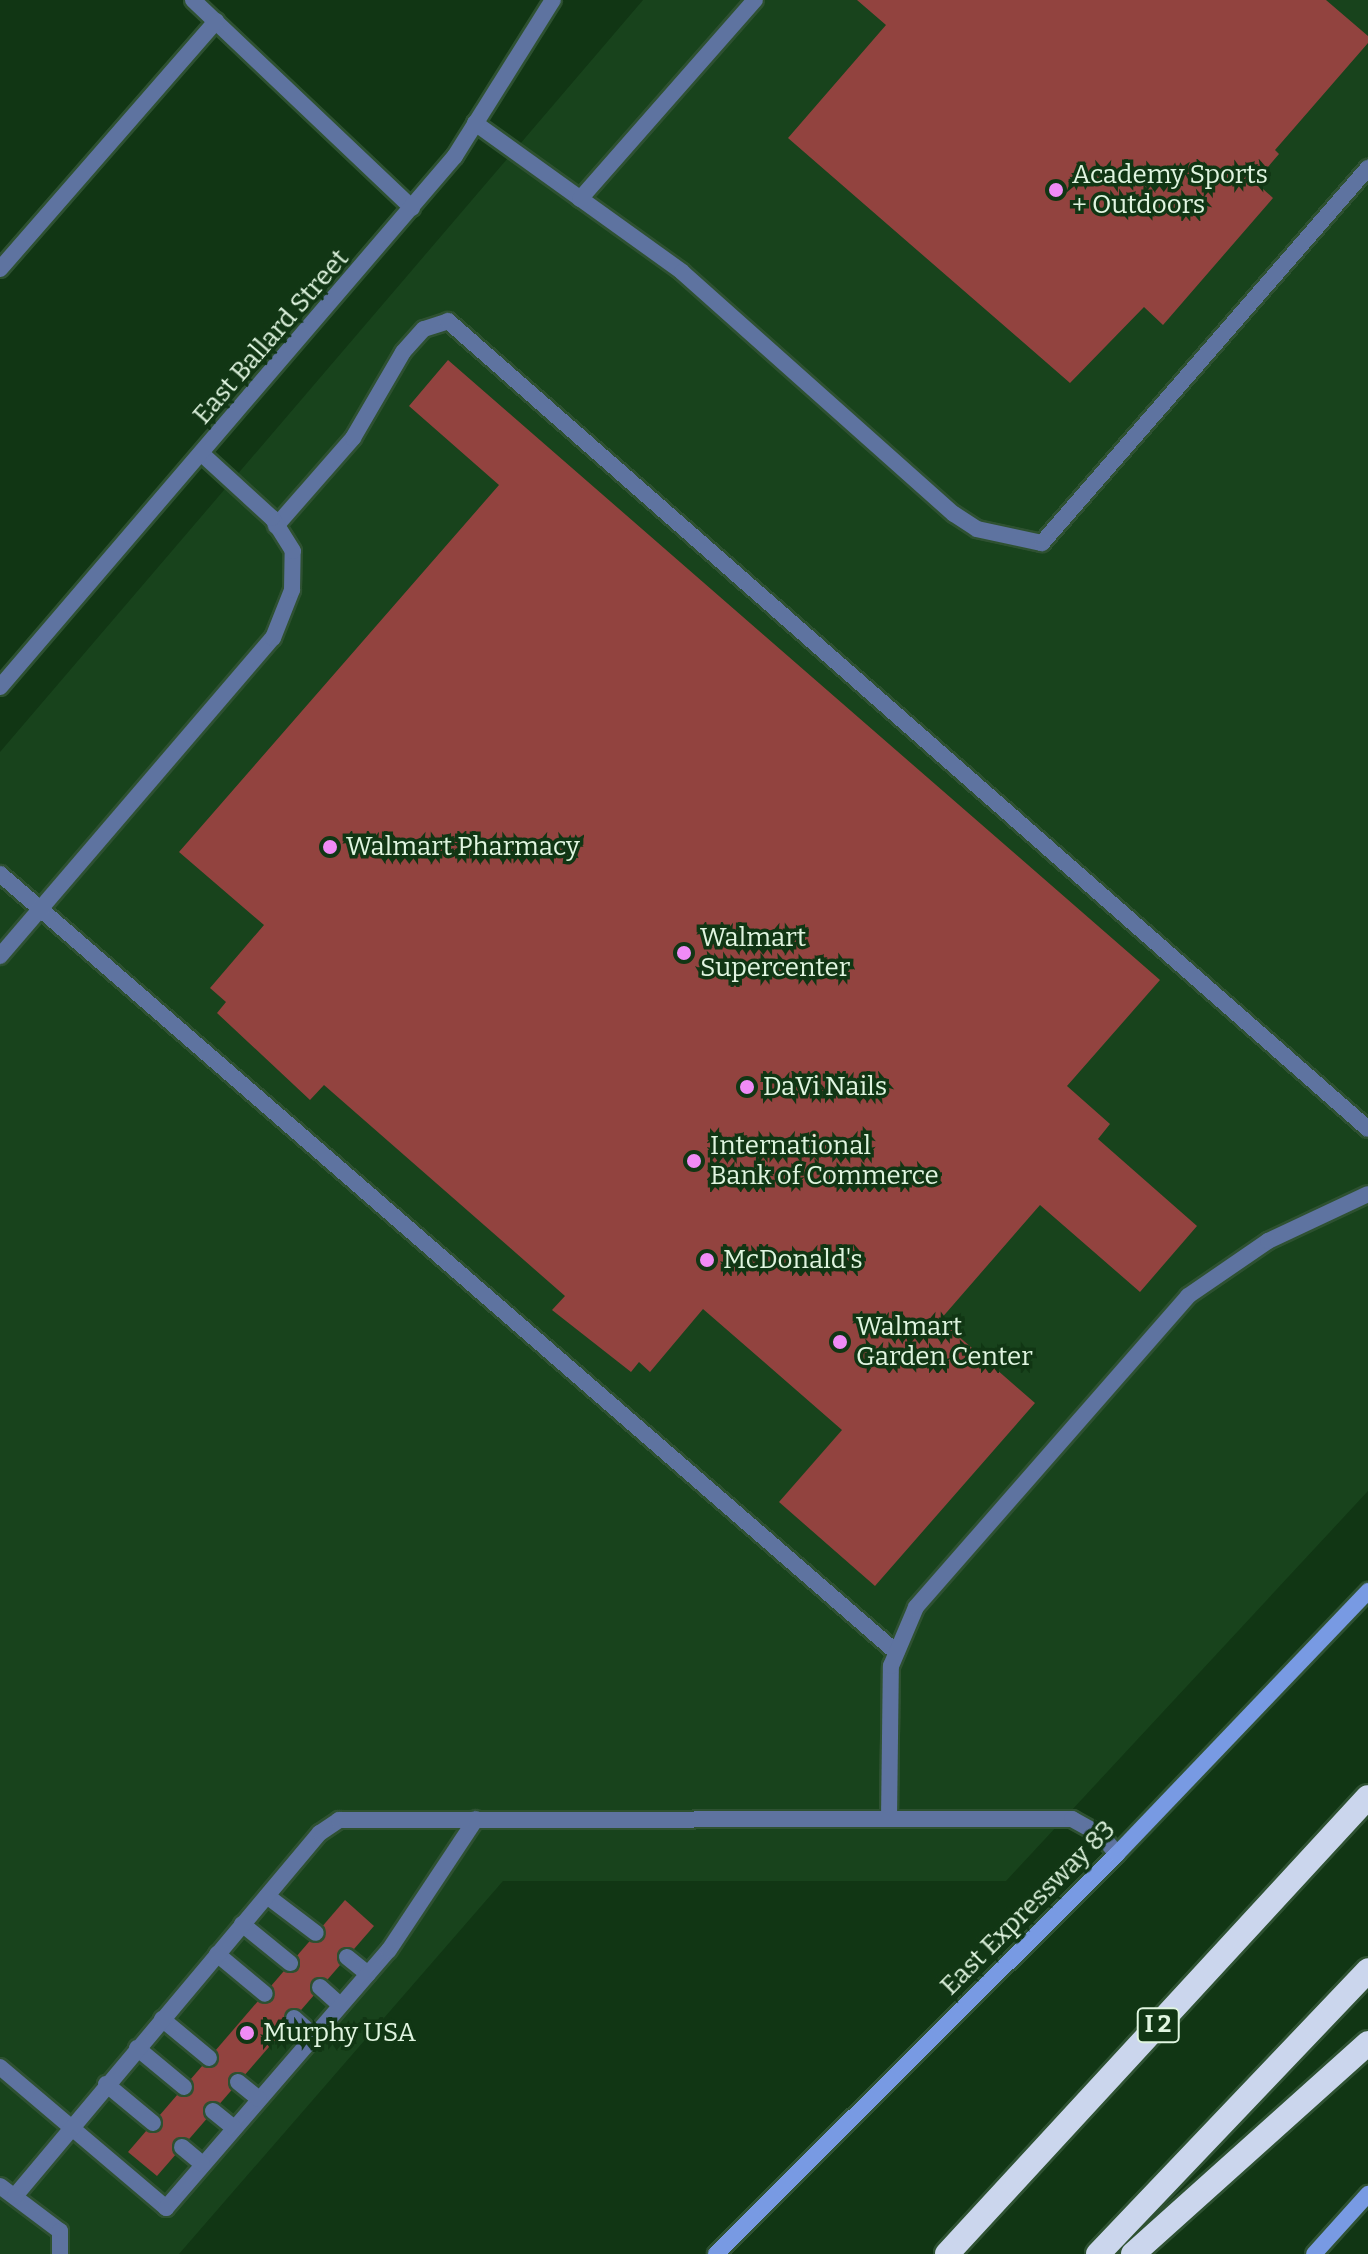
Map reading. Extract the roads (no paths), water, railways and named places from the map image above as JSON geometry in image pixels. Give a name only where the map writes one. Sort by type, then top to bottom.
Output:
[{"type":"highway","name":"I 2","points":[[947,2254],[1368,1797]]},
{"type":"highway","points":[[1098,2254],[1368,1970]]},
{"type":"highway","points":[[1133,2254],[1368,2043]]},
{"type":"main road","name":"East Expressway 83","points":[[716,2254],[1117,1854],[1368,1591]]},
{"type":"main road","points":[[1314,2254],[1368,2194]]},
{"type":"street","points":[[193,0],[412,208]]},
{"type":"street","name":"East Ballard Street","points":[[0,687],[455,156],[553,0]]},
{"type":"street","points":[[580,199],[755,0]]},
{"type":"street","points":[[0,269],[216,21]]},
{"type":"street","points":[[475,123],[682,272],[954,514],[977,529],[1042,543],[1368,168]]},
{"type":"street","points":[[276,526],[353,438],[403,352],[424,329],[448,321],[1368,1129]]},
{"type":"street","points":[[0,956],[273,638],[292,590],[293,551],[276,526],[202,454]]},
{"type":"street","points":[[0,874],[896,1652]]},
{"type":"street","points":[[889,1819],[888,1696],[896,1652],[916,1607],[1188,1296],[1268,1241],[1368,1194]]},
{"type":"street","points":[[0,2067],[166,2208],[368,1974],[476,1819]]},
{"type":"street","points":[[15,2196],[69,2128],[320,1833],[339,1820],[1072,1819],[1101,1835],[1117,1854]]},
{"type":"street","points":[[267,1896],[316,1933]]},
{"type":"street","points":[[242,1924],[290,1963]]},
{"type":"street","points":[[217,1954],[265,1994]]},
{"type":"street","points":[[347,1957],[368,1974]]},
{"type":"street","points":[[320,1987],[340,2005]]},
{"type":"street","points":[[294,2018],[314,2036]]},
{"type":"street","points":[[162,2019],[209,2058]]},
{"type":"street","points":[[137,2048],[184,2087]]},
{"type":"street","points":[[238,2082],[259,2099]]},
{"type":"street","points":[[106,2084],[153,2123]]},
{"type":"street","points":[[213,2111],[234,2128]]},
{"type":"street","points":[[182,2147],[202,2164]]},
{"type":"street","points":[[0,2186],[60,2231],[60,2254]]},
{"type":"place","name":"Academy Sports + Outdoors","points":[[1056,190]]},
{"type":"place","name":"Walmart Pharmacy","points":[[330,847]]},
{"type":"place","name":"Walmart Supercenter","points":[[684,953]]},
{"type":"place","name":"DaVi Nails","points":[[747,1087]]},
{"type":"place","name":"International Bank of Commerce","points":[[694,1161]]},
{"type":"place","name":"McDonald's","points":[[707,1260]]},
{"type":"place","name":"Walmart Garden Center","points":[[840,1342]]},
{"type":"place","name":"Murphy USA","points":[[247,2033]]}]
